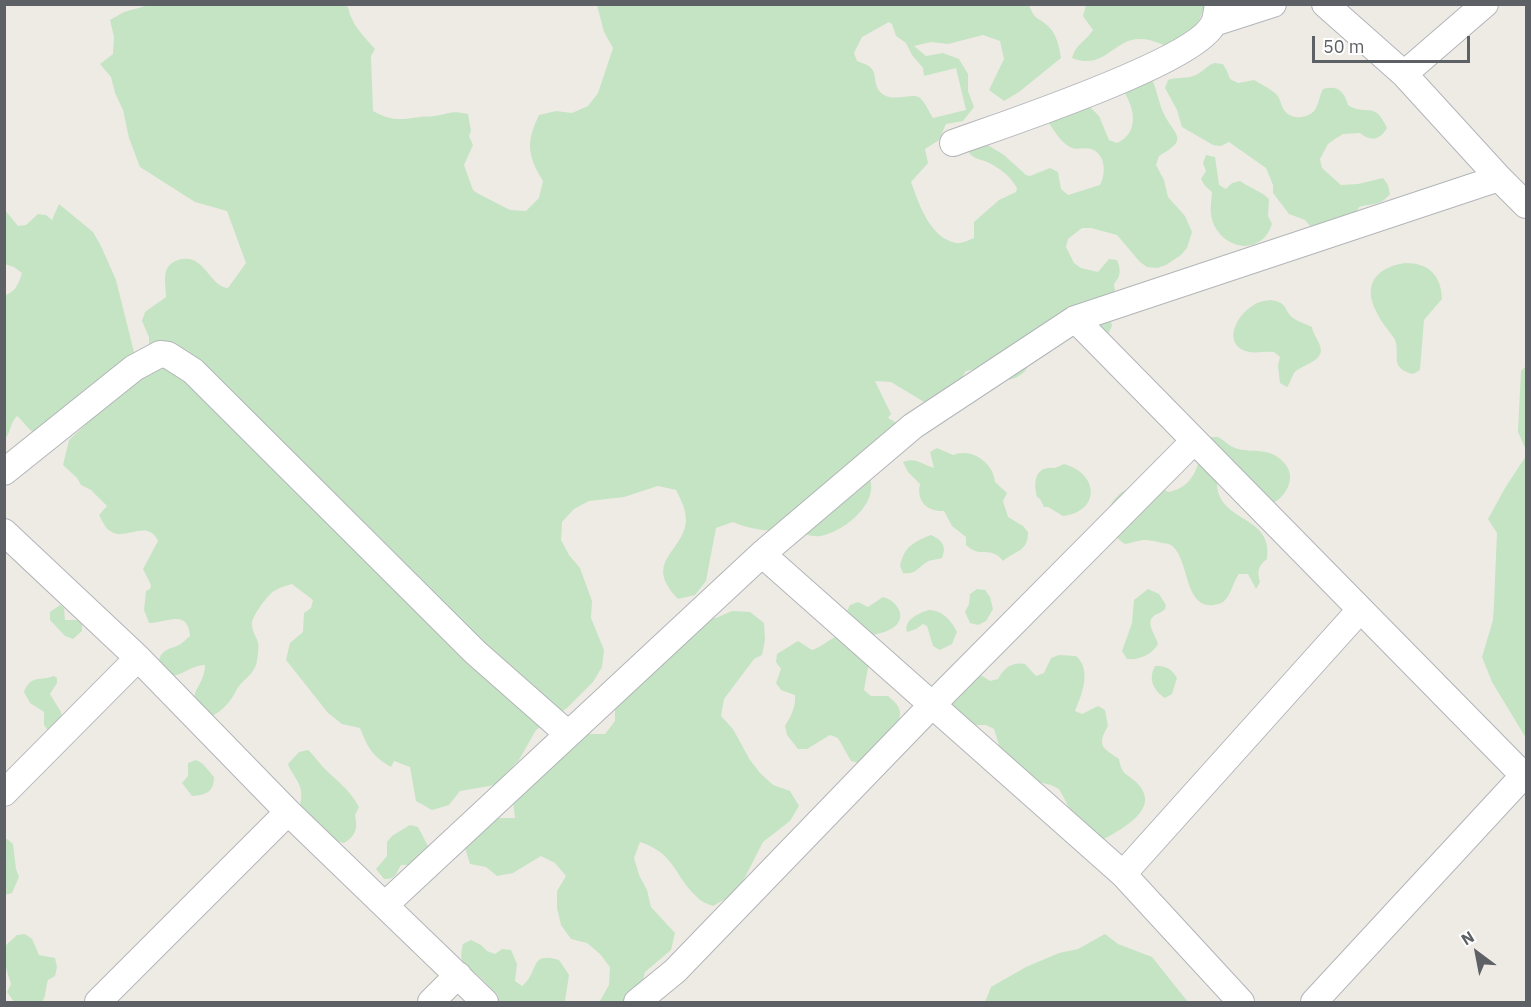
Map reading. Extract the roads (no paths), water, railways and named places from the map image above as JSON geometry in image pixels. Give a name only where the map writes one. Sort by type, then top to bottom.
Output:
[{"type":"street","points":[[953,143],[1114,83],[1178,53],[1198,39],[1216,14],[1273,4]]},
{"type":"street","points":[[1325,4],[1404,74],[1499,178],[1527,205]]},
{"type":"street","points":[[1404,74],[1485,4]]},
{"type":"street","points":[[386,904],[762,554],[914,426],[1075,319],[1499,178]]},
{"type":"street","points":[[1075,319],[1525,777],[1314,1002]]},
{"type":"street","points":[[4,472],[134,368],[160,354],[168,355],[193,370],[475,652],[568,734]]},
{"type":"street","points":[[637,1002],[675,971],[932,705],[1194,441]]},
{"type":"street","points":[[4,532],[138,658],[288,812],[386,904],[485,1002]]},
{"type":"street","points":[[762,554],[1123,874],[1241,1002]]},
{"type":"street","points":[[1123,874],[1360,610]]},
{"type":"street","points":[[4,793],[138,658]]},
{"type":"street","points":[[98,1002],[288,812]]},
{"type":"street","points":[[431,1002],[458,975]]}]
